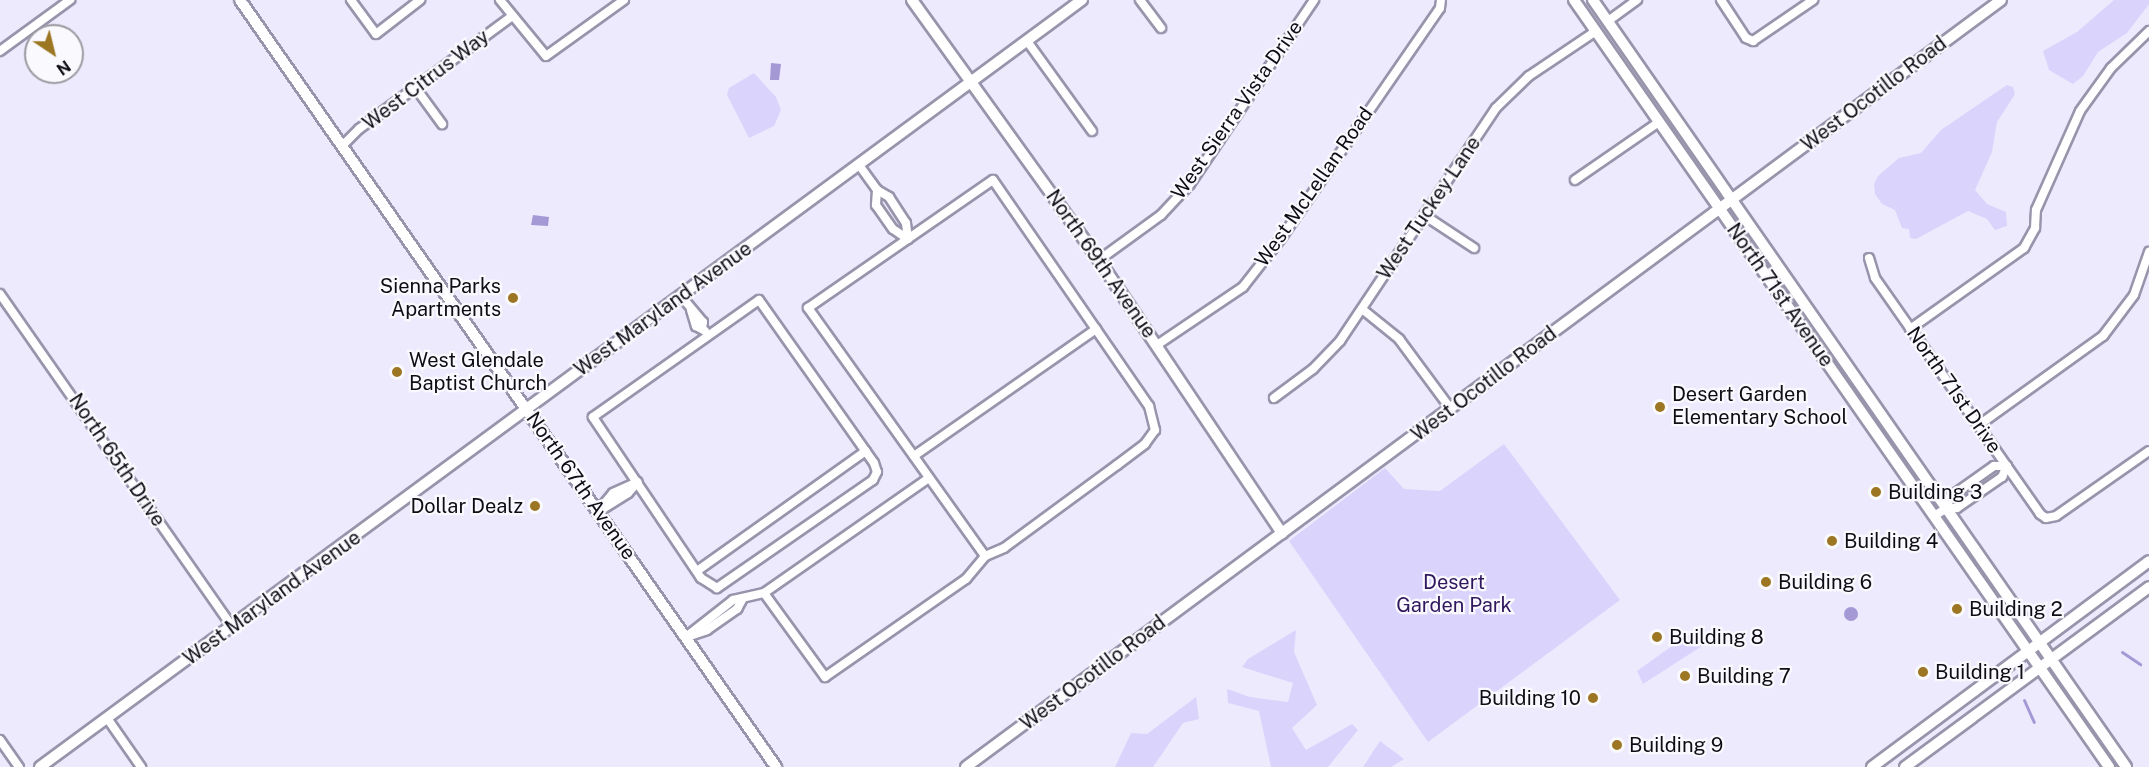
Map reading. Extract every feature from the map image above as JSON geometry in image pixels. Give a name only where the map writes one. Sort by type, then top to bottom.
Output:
[{"type":"street","points":[[0,51],[70,0]]},
{"type":"street","name":"North 67th Avenue","points":[[240,0],[776,767]]},
{"type":"street","points":[[351,0],[376,33],[420,0]]},
{"type":"street","points":[[500,0],[546,56],[624,0]]},
{"type":"street","name":"North 69th Avenue","points":[[912,0],[970,83],[983,94],[1099,260],[1282,533]]},
{"type":"street","name":"West Maryland Avenue","points":[[40,767],[1082,0]]},
{"type":"street","points":[[1140,0],[1161,28]]},
{"type":"street","name":"West Sierra Vista Drive","points":[[1099,260],[1161,215],[1190,184],[1314,0]]},
{"type":"street","name":"North 71st Avenue","points":[[1574,0],[2109,767]]},
{"type":"street","name":"North 71st Avenue","points":[[1593,0],[2126,767]]},
{"type":"street","points":[[1608,21],[1637,0]]},
{"type":"street","points":[[1720,0],[1746,38],[1754,41],[1813,0]]},
{"type":"street","name":"West Ocotillo Road","points":[[966,767],[2001,0]]},
{"type":"street","name":"West McLellan Road","points":[[1157,345],[1242,287],[1282,237],[1442,1]]},
{"type":"street","name":"West Citrus Way","points":[[342,146],[415,87],[512,16]]},
{"type":"street","name":"West Tuckey Lane","points":[[1274,398],[1327,356],[1362,309],[1424,215],[1511,91],[1596,31]]},
{"type":"street","points":[[1910,329],[2024,248],[2035,228],[2036,210],[2080,111],[2111,68],[2149,31]]},
{"type":"street","points":[[1027,41],[1092,131]]},
{"type":"street","points":[[415,87],[442,124]]},
{"type":"street","points":[[1575,180],[1659,122]]},
{"type":"street","points":[[858,165],[877,190],[889,197],[906,222],[908,239]]},
{"type":"street","points":[[764,593],[825,677],[966,579],[985,556],[1004,548],[1117,465],[1144,444],[1155,430],[1149,406],[993,180],[808,308],[985,556]]},
{"type":"street","points":[[877,190],[876,205],[893,229],[908,239]]},
{"type":"street","points":[[1424,215],[1474,248]]},
{"type":"street","points":[[1979,425],[2103,336],[2134,295],[2149,252]]},
{"type":"street","name":"North 71st Drive","points":[[1869,258],[1875,278],[2046,518],[2056,516],[2149,451]]},
{"type":"street","name":"North 65th Drive","points":[[0,294],[232,627]]},
{"type":"street","points":[[681,296],[691,310],[696,326],[702,328],[708,336]]},
{"type":"street","points":[[759,300],[866,451],[877,472],[873,480],[723,586],[709,585],[696,571],[593,417],[708,336],[759,300]]},
{"type":"street","points":[[1362,309],[1399,339],[1450,408]]},
{"type":"street","points":[[914,456],[1096,329]]},
{"type":"street","points":[[696,571],[866,451]]},
{"type":"street","points":[[1934,516],[1947,508],[1957,508],[1966,502],[2002,477],[2007,466],[1994,466],[1950,497],[1947,508]]},
{"type":"street","points":[[686,638],[707,630],[737,609],[742,600],[764,593],[929,478]]},
{"type":"street","points":[[598,511],[613,493],[638,482]]},
{"type":"street","points":[[1872,767],[2149,561]]},
{"type":"street","points":[[1905,767],[2149,587]]},
{"type":"street","points":[[107,718],[141,767]]},
{"type":"street","points":[[0,740],[19,767]]},
{"type":"green space","points":[[2114,0],[2149,0],[2149,4],[2127,33],[2098,52],[2083,76],[2073,84],[2049,70],[2043,51],[2077,32]]},
{"type":"green space","points":[[754,73],[776,97],[781,110],[774,126],[749,138],[727,95],[729,88]]},
{"type":"green space","points":[[2007,85],[2013,87],[2015,94],[1997,122],[1992,152],[1975,190],[1987,204],[2006,212],[2007,226],[1995,230],[1987,219],[1968,211],[1916,239],[1910,238],[1909,229],[1902,228],[1895,210],[1882,204],[1875,194],[1874,184],[1878,176],[1899,158],[1921,153],[1941,130]]},
{"type":"green space","name":"Desert Garden Park","points":[[1504,444],[1620,600],[1428,742],[1289,541],[1385,468],[1404,489],[1440,491]]},
{"type":"green space","points":[[1696,629],[1703,636],[1702,646],[1643,684],[1637,671]]},
{"type":"green space","points":[[1296,630],[1294,652],[1317,705],[1292,728],[1306,750],[1352,724],[1358,730],[1328,767],[1271,767],[1259,711],[1228,703],[1227,689],[1250,697],[1288,702],[1293,683],[1242,667],[1248,659]]},
{"type":"green space","points":[[1196,697],[1199,719],[1183,723],[1153,767],[1115,767],[1131,733],[1147,734]]},
{"type":"green space","points":[[1380,741],[1404,759],[1391,767],[1363,767]]},
{"type":"shaded area","points":[[771,63],[781,64],[779,80],[770,80]]},
{"type":"shaded area","points":[[533,215],[549,217],[548,226],[531,225]]},
{"type":"shaded area","points":[[1851,607],[1856,609],[1858,614],[1856,619],[1851,621],[1846,619],[1844,614],[1846,609]]},
{"type":"waterway","points":[[2122,652],[2140,664]]},
{"type":"waterway","points":[[2024,700],[2034,722]]},
{"type":"place","name":"Sienna Parks Apartments","points":[[513,298]]},
{"type":"place","name":"West Glendale Baptist Church","points":[[397,372]]},
{"type":"place","name":"Desert Garden Elementary School","points":[[1660,407]]},
{"type":"place","name":"Building 3","points":[[1876,492]]},
{"type":"place","name":"Dollar Dealz","points":[[535,506]]},
{"type":"place","name":"Building 4","points":[[1832,541]]},
{"type":"place","name":"Building 6","points":[[1766,582]]},
{"type":"place","name":"Building 2","points":[[1957,609]]},
{"type":"place","name":"Building 8","points":[[1657,637]]},
{"type":"place","name":"Building 1","points":[[1923,672]]},
{"type":"place","name":"Building 7","points":[[1685,676]]},
{"type":"place","name":"Building 10","points":[[1593,698]]},
{"type":"place","name":"Building 9","points":[[1617,745]]}]
